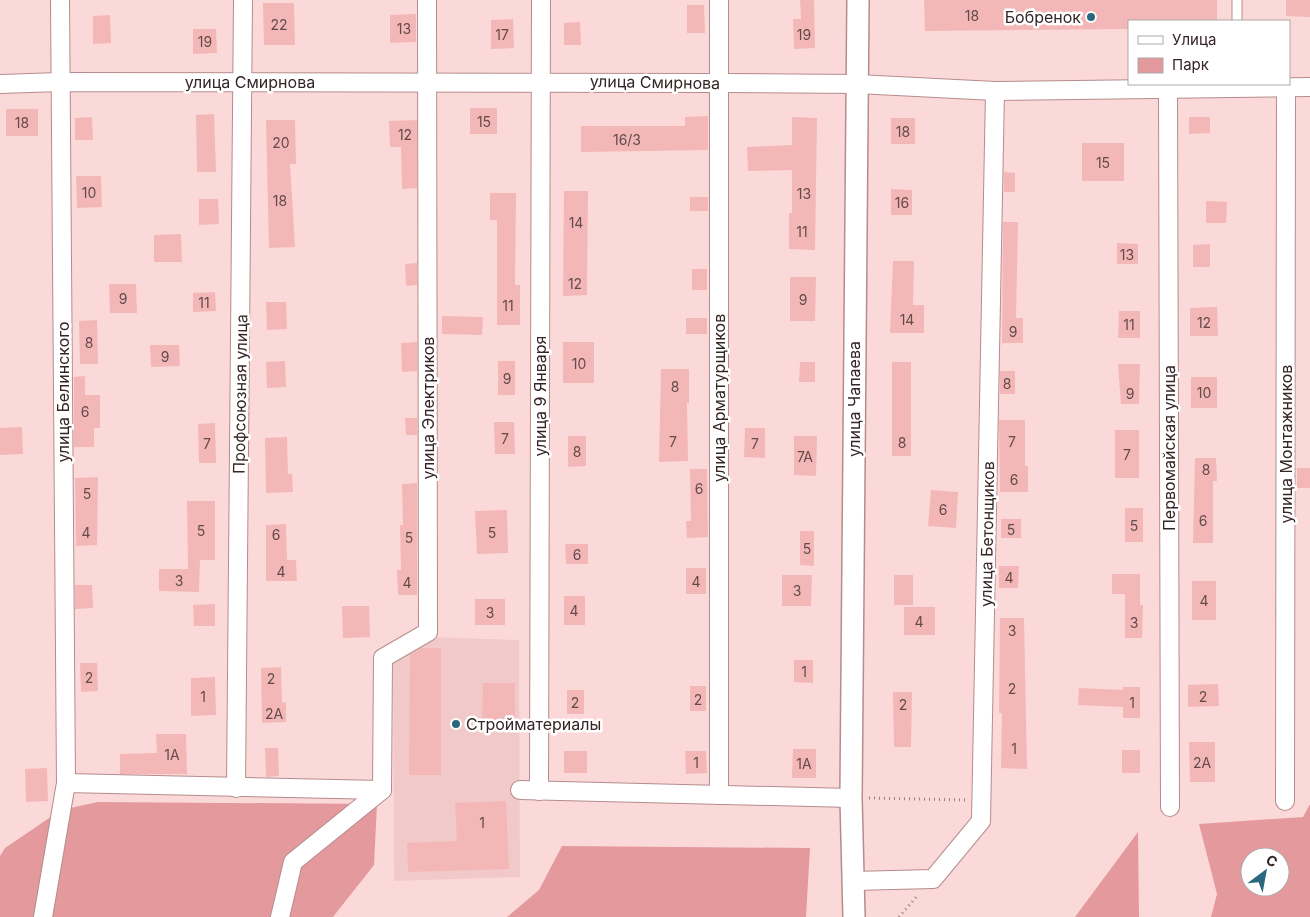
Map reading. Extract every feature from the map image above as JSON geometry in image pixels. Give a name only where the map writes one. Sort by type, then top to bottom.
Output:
[{"type":"street","name":"улица Белинского","points":[[43,917],[66,783],[60,0]]},
{"type":"street","name":"Профсоюзная улица","points":[[236,788],[243,0]]},
{"type":"street","name":"улица Электриков","points":[[382,790],[383,658],[428,632],[427,0]]},
{"type":"street","name":"улица 9 Января","points":[[539,791],[541,0]]},
{"type":"street","name":"улица Арматурщиков","points":[[719,0],[719,795]]},
{"type":"street","name":"улица Чапаева","points":[[854,917],[851,798],[858,0]]},
{"type":"street","name":"улица Смирнова","points":[[0,84],[60,82],[540,81],[857,84],[995,91],[1168,89],[1238,86],[1310,87]]},
{"type":"street","name":"улица Монтажников","points":[[1285,801],[1286,88]]},
{"type":"street","name":"Первомайская улица","points":[[1168,89],[1170,807]]},
{"type":"street","name":"улица Бетонщиков","points":[[933,879],[981,820],[995,91]]},
{"type":"street","points":[[66,783],[382,790]]},
{"type":"street","points":[[280,917],[294,862],[382,790]]},
{"type":"street","points":[[520,790],[851,798]]},
{"type":"street","points":[[853,881],[933,879]]},
{"type":"lane","points":[[1237,0],[1238,20]]},
{"type":"path","points":[[851,798],[982,801]]},
{"type":"path","points":[[898,917],[933,879]]},
{"type":"shaded area","name":"Стройматериалы","points":[[426,637],[519,640],[520,877],[394,881],[393,657]]},
{"type":"green space","points":[[98,802],[377,804],[374,865],[333,917],[0,917],[0,856],[5,848],[61,810]]},
{"type":"green space","points":[[1310,804],[1310,917],[1211,917],[1217,894],[1199,824],[1303,817]]},
{"type":"green space","points":[[1138,832],[1139,917],[1075,917]]},
{"type":"green space","points":[[562,846],[810,848],[806,917],[507,917],[539,890]]},
{"type":"building","points":[[800,0],[814,0],[815,48],[794,49],[793,19],[801,19]]},
{"type":"building","points":[[924,0],[1217,0],[1217,20],[1128,20],[1128,29],[925,31]]},
{"type":"building","points":[[1286,0],[1310,0],[1310,17],[1286,16]]},
{"type":"building","points":[[263,3],[294,3],[295,45],[264,45]]},
{"type":"building","points":[[687,5],[704,5],[705,33],[687,33]]},
{"type":"building","points":[[416,14],[416,42],[390,43],[390,15]]},
{"type":"building","points":[[110,15],[111,43],[93,44],[93,16]]},
{"type":"building","points":[[513,19],[514,48],[491,49],[491,20]]},
{"type":"building","points":[[580,22],[581,45],[564,45],[564,23]]},
{"type":"building","points":[[193,29],[216,29],[217,53],[193,54]]},
{"type":"building","points":[[470,108],[497,108],[497,134],[470,134]]},
{"type":"building","points":[[6,109],[38,109],[38,136],[6,136]]},
{"type":"building","points":[[214,114],[216,172],[197,172],[196,115]]},
{"type":"building","points":[[708,116],[708,150],[581,152],[581,126],[685,126],[685,117]]},
{"type":"building","points":[[92,117],[93,140],[75,140],[75,118]]},
{"type":"building","points":[[792,117],[817,118],[815,250],[789,249],[789,213],[792,213],[792,170],[748,171],[747,147],[792,145]]},
{"type":"building","points":[[1189,117],[1210,117],[1210,133],[1189,134]]},
{"type":"building","points":[[891,118],[915,118],[915,144],[891,144]]},
{"type":"building","points":[[266,120],[295,120],[296,164],[290,164],[295,247],[269,248]]},
{"type":"building","points":[[417,120],[417,188],[402,189],[401,147],[390,147],[389,121]]},
{"type":"building","points":[[1082,143],[1124,143],[1124,181],[1082,181]]},
{"type":"building","points":[[1004,172],[1015,173],[1015,192],[1004,192]]},
{"type":"building","points":[[76,176],[101,176],[102,207],[77,208]]},
{"type":"building","points":[[891,189],[912,190],[912,215],[891,215]]},
{"type":"building","points":[[564,191],[588,191],[587,295],[563,296]]},
{"type":"building","points":[[490,193],[516,193],[515,285],[520,285],[520,325],[497,325],[497,220],[490,220]]},
{"type":"building","points":[[690,197],[708,197],[708,211],[690,211]]},
{"type":"building","points":[[199,199],[218,199],[219,224],[199,225]]},
{"type":"building","points":[[1206,201],[1227,202],[1226,223],[1206,223]]},
{"type":"building","points":[[1003,222],[1018,222],[1016,318],[1023,318],[1023,343],[1002,343]]},
{"type":"building","points":[[181,234],[182,262],[154,262],[154,235]]},
{"type":"building","points":[[1117,243],[1138,244],[1138,264],[1117,264]]},
{"type":"building","points":[[1210,244],[1210,267],[1193,267],[1193,245]]},
{"type":"building","points":[[893,261],[914,261],[913,305],[924,305],[924,333],[890,333]]},
{"type":"building","points":[[417,263],[417,285],[406,286],[405,264]]},
{"type":"building","points":[[692,269],[707,269],[707,290],[692,290]]},
{"type":"building","points":[[790,277],[816,277],[815,321],[790,321]]},
{"type":"building","points":[[109,284],[136,284],[137,313],[110,313]]},
{"type":"building","points":[[215,292],[216,311],[193,312],[193,293]]},
{"type":"building","points":[[266,302],[286,302],[287,329],[267,330]]},
{"type":"building","points":[[1217,307],[1218,336],[1190,336],[1190,308]]},
{"type":"building","points":[[1119,311],[1140,311],[1140,338],[1118,338]]},
{"type":"building","points":[[442,316],[483,317],[482,335],[442,334]]},
{"type":"building","points":[[686,318],[707,318],[707,334],[686,334]]},
{"type":"building","points":[[97,320],[98,364],[80,364],[79,321]]},
{"type":"building","points":[[417,342],[417,371],[402,372],[401,343]]},
{"type":"building","points":[[563,342],[594,342],[594,383],[563,383]]},
{"type":"building","points":[[150,345],[179,345],[180,366],[151,367]]},
{"type":"building","points":[[285,361],[286,387],[267,388],[266,362]]},
{"type":"building","points":[[498,361],[515,361],[515,395],[498,395]]},
{"type":"building","points":[[800,362],[815,362],[815,382],[799,382]]},
{"type":"building","points":[[892,362],[911,362],[911,456],[892,456]]},
{"type":"building","points":[[1118,364],[1140,364],[1139,404],[1121,404]]},
{"type":"building","points":[[661,369],[689,369],[689,403],[687,403],[688,461],[659,462]]},
{"type":"building","points":[[1000,371],[1015,371],[1015,394],[1000,394]]},
{"type":"building","points":[[85,376],[85,395],[100,395],[100,428],[94,428],[94,447],[74,447],[74,377]]},
{"type":"building","points":[[1191,377],[1217,377],[1217,408],[1191,408]]},
{"type":"building","points":[[405,418],[417,418],[417,435],[406,435]]},
{"type":"building","points":[[999,420],[1025,420],[1025,466],[1028,466],[1028,492],[1000,492]]},
{"type":"building","points":[[494,422],[514,422],[515,454],[495,454]]},
{"type":"building","points":[[215,423],[216,463],[199,463],[198,424]]},
{"type":"building","points":[[22,427],[23,454],[0,455],[0,428]]},
{"type":"building","points":[[745,428],[765,428],[765,458],[744,457]]},
{"type":"building","points":[[1115,430],[1139,430],[1139,478],[1115,478]]},
{"type":"building","points":[[568,436],[586,436],[586,466],[568,467]]},
{"type":"building","points":[[794,436],[817,436],[816,476],[794,475]]},
{"type":"building","points":[[287,437],[288,474],[292,474],[293,492],[266,493],[265,438]]},
{"type":"building","points":[[1195,458],[1216,458],[1217,481],[1213,481],[1213,543],[1193,543]]},
{"type":"building","points":[[1297,468],[1310,468],[1310,488],[1297,488]]},
{"type":"building","points":[[690,469],[707,469],[708,537],[687,538],[686,521],[691,521]]},
{"type":"building","points":[[98,477],[97,545],[76,546],[75,478]]},
{"type":"building","points":[[417,483],[417,595],[398,595],[397,570],[401,570],[400,525],[403,525],[402,484]]},
{"type":"building","points":[[931,490],[958,492],[956,528],[928,526]]},
{"type":"building","points":[[187,501],[215,501],[215,560],[200,560],[199,592],[159,591],[159,569],[188,569]]},
{"type":"building","points":[[1125,508],[1143,508],[1143,542],[1125,542]]},
{"type":"building","points":[[507,510],[508,553],[477,554],[475,511]]},
{"type":"building","points":[[1001,519],[1021,519],[1021,538],[1001,538]]},
{"type":"building","points":[[286,524],[287,560],[296,560],[297,581],[266,581],[266,525]]},
{"type":"building","points":[[800,531],[814,531],[814,566],[800,565]]},
{"type":"building","points":[[565,544],[588,544],[588,564],[566,564]]},
{"type":"building","points":[[999,566],[1019,566],[1018,588],[999,588]]},
{"type":"building","points":[[686,568],[706,568],[706,594],[686,594]]},
{"type":"building","points":[[1112,574],[1140,574],[1140,605],[1143,605],[1142,638],[1125,638],[1125,594],[1112,594]]},
{"type":"building","points":[[782,575],[812,575],[811,606],[782,606]]},
{"type":"building","points":[[894,575],[913,575],[913,605],[894,605]]},
{"type":"building","points":[[1192,581],[1216,581],[1216,620],[1192,620]]},
{"type":"building","points":[[75,585],[92,585],[93,608],[75,609]]},
{"type":"building","points":[[564,596],[585,596],[585,625],[564,625]]},
{"type":"building","points":[[475,599],[505,599],[505,625],[475,625]]},
{"type":"building","points":[[215,604],[215,626],[194,626],[193,605]]},
{"type":"building","points":[[342,606],[369,606],[370,637],[343,638]]},
{"type":"building","points":[[904,607],[935,607],[935,635],[904,635]]},
{"type":"building","points":[[1000,618],[1024,618],[1027,769],[1001,768],[1002,713],[999,713]]},
{"type":"building","points":[[421,648],[441,648],[441,775],[409,775],[410,655]]},
{"type":"building","points":[[794,660],[813,660],[813,683],[794,682]]},
{"type":"building","points":[[80,663],[97,663],[98,691],[81,692]]},
{"type":"building","points":[[281,667],[282,703],[286,702],[286,722],[262,723],[261,668]]},
{"type":"building","points":[[215,677],[216,715],[191,716],[191,678]]},
{"type":"building","points":[[483,683],[515,683],[515,724],[482,724]]},
{"type":"building","points":[[1218,684],[1219,706],[1188,707],[1188,685]]},
{"type":"building","points":[[690,686],[706,686],[706,711],[690,711]]},
{"type":"building","points":[[1123,687],[1140,687],[1140,718],[1123,718],[1123,707],[1078,705],[1079,688],[1123,690]]},
{"type":"building","points":[[567,690],[584,690],[584,714],[567,714]]},
{"type":"building","points":[[893,692],[912,692],[911,747],[894,747]]},
{"type":"building","points":[[156,734],[186,734],[187,774],[120,774],[120,754],[157,753]]},
{"type":"building","points":[[1189,742],[1215,742],[1215,782],[1190,782]]},
{"type":"building","points":[[265,748],[278,748],[279,776],[266,777]]},
{"type":"building","points":[[793,749],[816,749],[816,778],[792,778]]},
{"type":"building","points":[[1122,750],[1140,750],[1140,773],[1122,773]]},
{"type":"building","points":[[564,751],[587,751],[587,773],[564,773]]},
{"type":"building","points":[[685,751],[706,751],[707,773],[686,774]]},
{"type":"building","points":[[47,768],[48,801],[26,802],[25,769]]},
{"type":"building","points":[[506,801],[509,869],[408,872],[407,843],[457,841],[455,803]]},
{"type":"place","name":"Бобренок","points":[[1091,17]]},
{"type":"place","name":"Стройматериалы","points":[[456,724]]}]
